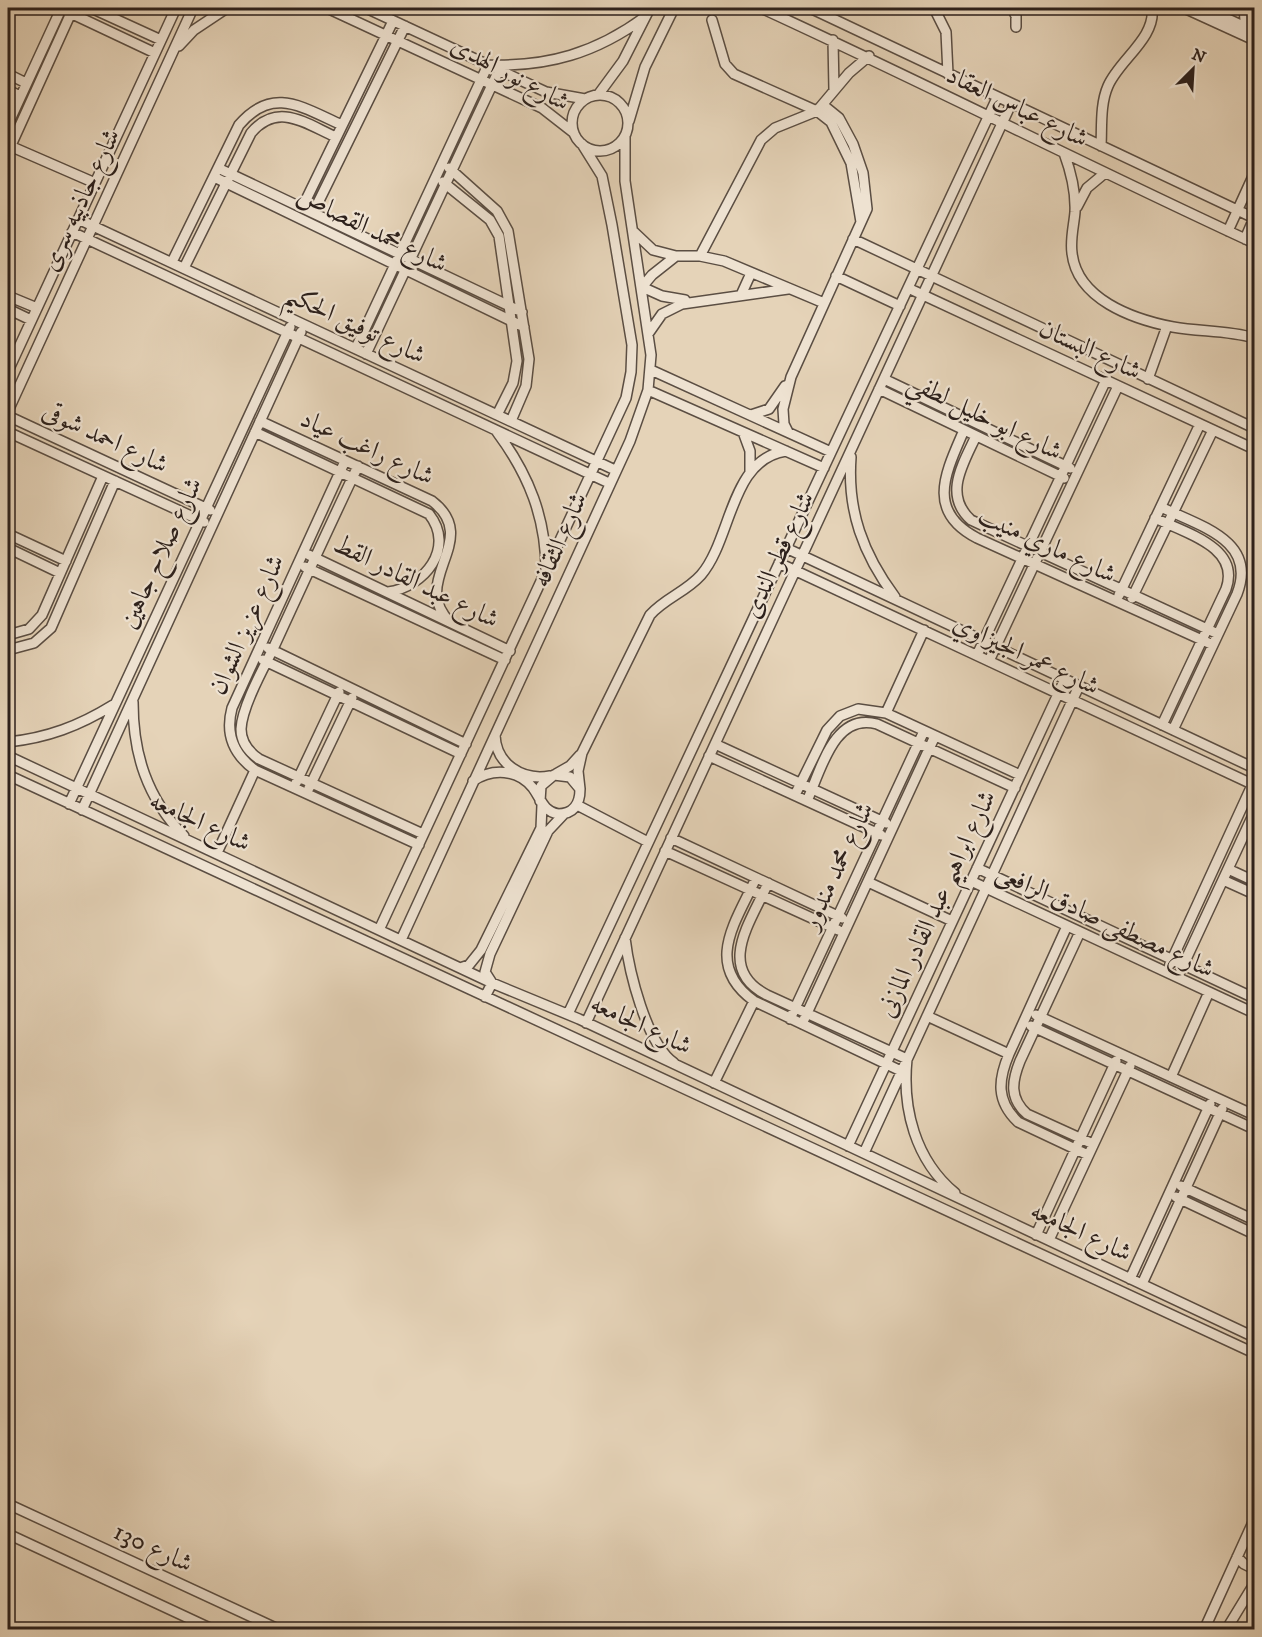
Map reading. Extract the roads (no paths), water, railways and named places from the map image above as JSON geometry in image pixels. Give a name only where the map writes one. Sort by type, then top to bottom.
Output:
[{"type":"street","points":[[8,124],[60,8],[155,53]]},
{"type":"street","points":[[91,8],[161,40]]},
{"type":"street","name":"شارع جاذبيه سرى","points":[[8,371],[176,8]]},
{"type":"street","name":"شارع جاذبيه سرى","points":[[8,411],[193,8]]},
{"type":"street","points":[[168,63],[194,30],[227,8]]},
{"type":"street","name":"شارع نور الهدى","points":[[327,8],[542,108],[574,133]]},
{"type":"street","name":"شارع نور الهدى","points":[[366,8],[546,92],[585,99]]},
{"type":"street","points":[[598,95],[623,61],[650,8]]},
{"type":"street","name":"شارع الثقافه","points":[[401,940],[637,424],[648,390],[651,370],[648,334],[624,170],[626,131],[645,67],[674,8]]},
{"type":"street","name":"شارع عباس العقاد","points":[[761,8],[869,56],[1002,124],[1250,241]]},
{"type":"street","name":"شارع عباس العقاد","points":[[810,8],[1254,218]]},
{"type":"street","points":[[934,8],[946,32],[948,74]]},
{"type":"street","points":[[1012,8],[1016,16],[1016,27]]},
{"type":"street","points":[[1101,146],[1107,88],[1114,73],[1146,33],[1153,19],[1152,8]]},
{"type":"street","points":[[1184,8],[1253,33]]},
{"type":"street","points":[[1204,8],[1253,33]]},
{"type":"street","points":[[1214,12],[1231,8]]},
{"type":"street","points":[[1244,8],[1245,20],[1253,33]]},
{"type":"street","points":[[71,14],[9,149],[95,183]]},
{"type":"street","points":[[356,348],[489,65],[535,64],[572,57],[622,34],[645,17]]},
{"type":"street","points":[[712,20],[722,58],[729,69],[839,118],[858,158],[867,203],[866,214],[791,376],[769,409],[751,415]]},
{"type":"street","points":[[302,208],[393,21]]},
{"type":"street","points":[[313,213],[405,26]]},
{"type":"street","points":[[833,40],[834,90]]},
{"type":"street","points":[[700,256],[761,140],[775,128],[820,108],[834,90],[869,56]]},
{"type":"street","points":[[366,354],[499,70]]},
{"type":"street","points":[[8,74],[26,83]]},
{"type":"street","points":[[8,90],[20,96]]},
{"type":"street","points":[[606,95],[620,104],[628,118],[626,131],[620,142],[604,150],[596,150],[582,144],[574,133],[572,125],[575,110],[585,99],[606,95]]},
{"type":"street","name":"شارع قطر الندى","points":[[568,1014],[998,98]]},
{"type":"street","points":[[172,262],[239,125],[260,107],[273,102],[287,102],[344,122],[357,124]]},
{"type":"street","points":[[273,102],[276,116]]},
{"type":"street","name":"شارع قطر الندى","points":[[586,1023],[1011,104]]},
{"type":"street","points":[[184,268],[251,133],[266,119],[285,115],[336,137]]},
{"type":"street","points":[[116,136],[130,143]]},
{"type":"street","name":"شارع الثقافه","points":[[379,930],[626,398],[632,372],[632,345],[605,187],[596,164],[582,144]]},
{"type":"street","points":[[1064,153],[1073,182],[1075,212],[1071,251],[1081,281],[1091,293],[1167,326],[1227,332],[1254,338]]},
{"type":"street","points":[[442,165],[452,170],[497,211],[506,223],[530,359],[529,377],[511,421]]},
{"type":"street","name":"شارع محمد القصاص","points":[[216,172],[406,270],[524,327]]},
{"type":"street","points":[[1075,212],[1087,188],[1105,173]]},
{"type":"street","points":[[1228,231],[1254,174]]},
{"type":"street","name":"شارع محمد القصاص","points":[[228,178],[313,213],[522,312]]},
{"type":"street","points":[[435,179],[446,184],[494,224],[499,236],[517,371],[497,415]]},
{"type":"street","points":[[1250,241],[1254,218]]},
{"type":"street","name":"شارع توفيق الحكيم","points":[[78,219],[615,470]]},
{"type":"street","points":[[633,231],[653,250],[676,256],[700,256],[724,261],[824,303]]},
{"type":"street","name":"شارع توفيق الحكيم","points":[[72,232],[609,483]]},
{"type":"street","name":"شارع البستان","points":[[853,239],[1254,429]]},
{"type":"street","points":[[676,256],[652,275],[642,287],[668,298],[694,301]]},
{"type":"street","points":[[741,295],[751,273]]},
{"type":"street","points":[[836,276],[900,306]]},
{"type":"street","name":"شارع البستان","points":[[908,288],[1254,449]]},
{"type":"street","points":[[648,334],[655,322],[667,311],[694,301],[790,289]]},
{"type":"street","points":[[8,296],[37,308]]},
{"type":"street","points":[[8,309],[31,320]]},
{"type":"street","name":"شارع صلاح جاهين","points":[[69,804],[293,320]]},
{"type":"street","name":"شارع صلاح جاهين","points":[[82,810],[304,325]]},
{"type":"street","points":[[1148,379],[1167,326]]},
{"type":"street","points":[[651,370],[831,452]]},
{"type":"street","points":[[788,432],[784,424],[783,409],[791,376]]},
{"type":"street","name":"شارع ابو خليل لطفي","points":[[884,379],[1077,472]]},
{"type":"street","points":[[977,655],[1106,380]]},
{"type":"street","points":[[989,661],[1118,386]]},
{"type":"street","name":"شارع ابو خليل لطفي","points":[[879,389],[1072,482]]},
{"type":"street","points":[[648,390],[824,468]]},
{"type":"street","name":"شارع احمد شوقى","points":[[8,416],[218,513]]},
{"type":"street","name":"شارع راغب عياد","points":[[260,421],[432,501],[443,509],[450,520],[452,533],[435,592],[437,604],[450,622]]},
{"type":"street","points":[[1116,600],[1200,424]]},
{"type":"street","points":[[496,430],[525,474],[536,498],[546,549],[546,574]]},
{"type":"street","name":"شارع ماري منيب","points":[[964,430],[945,475],[943,496],[946,507],[957,525],[966,532],[1213,645]]},
{"type":"street","points":[[1128,606],[1213,430]]},
{"type":"street","name":"شارع احمد شوقى","points":[[8,432],[212,526]]},
{"type":"street","name":"شارع راغب عياد","points":[[255,432],[420,509],[435,522],[438,547],[429,570],[411,586],[388,592]]},
{"type":"street","points":[[743,432],[750,451],[750,471]]},
{"type":"street","name":"شارع ماري منيب","points":[[976,436],[956,485],[959,505],[964,514],[979,526],[1218,634]]},
{"type":"street","points":[[851,449],[849,482],[860,539],[879,576],[896,599]]},
{"type":"street","points":[[485,997],[492,983],[485,972],[490,954],[548,831],[564,814],[577,805],[580,789],[578,771],[582,753],[650,615],[666,598],[694,582],[706,567],[750,471],[766,457],[786,452]]},
{"type":"street","name":"شارع عزيز الشوان","points":[[345,460],[255,656],[229,719],[229,731],[234,748],[245,763],[255,770],[419,845]]},
{"type":"street","name":"شارع عزيز الشوان","points":[[358,466],[266,661],[243,718],[241,730],[243,742],[249,752],[259,759],[423,834]]},
{"type":"street","points":[[8,635],[21,633],[36,623],[103,476]]},
{"type":"street","points":[[8,650],[34,643],[51,628],[115,481]]},
{"type":"street","points":[[1161,507],[1225,539],[1238,554],[1241,564],[1240,585],[1173,730]]},
{"type":"street","points":[[1155,518],[1211,546],[1226,560],[1229,579],[1162,725]]},
{"type":"street","points":[[8,534],[66,561]]},
{"type":"street","name":"شارع عمر الجيزاوي","points":[[786,548],[1254,768]]},
{"type":"street","points":[[8,549],[60,573]]},
{"type":"street","name":"شارع عبد القادر القط","points":[[303,552],[450,622],[508,655]]},
{"type":"street","name":"شارع عبد القادر القط","points":[[298,563],[508,655]]},
{"type":"street","name":"شارع عمر الجيزاوي","points":[[779,563],[1254,784]]},
{"type":"street","points":[[886,713],[924,630]]},
{"type":"street","points":[[261,644],[466,744]]},
{"type":"street","points":[[255,656],[461,754]]},
{"type":"street","name":"شارع ابراهيم عبد القادر المازنى","points":[[848,1146],[1065,679]]},
{"type":"street","points":[[294,787],[342,684]]},
{"type":"street","name":"شارع ابراهيم عبد القادر المازنى","points":[[864,1153],[1079,686]]},
{"type":"street","points":[[307,793],[355,690]]},
{"type":"street","points":[[133,698],[133,729],[139,760],[150,790],[166,817],[188,839]]},
{"type":"street","points":[[8,742],[62,732],[113,705]]},
{"type":"street","points":[[795,795],[827,730],[840,716],[858,709],[886,713],[1020,775]]},
{"type":"street","points":[[807,801],[835,740],[848,725],[867,722],[1015,788]]},
{"type":"street","name":"شارع محمد مندور","points":[[790,1019],[924,731]]},
{"type":"street","points":[[495,734],[498,750],[511,768],[530,777],[553,775],[570,777],[580,789]]},
{"type":"street","name":"شارع محمد مندور","points":[[802,1024],[935,736]]},
{"type":"street","points":[[715,744],[893,827]]},
{"type":"street","points":[[460,968],[474,960],[486,940],[541,828],[541,786],[553,775],[570,766],[582,753]]},
{"type":"street","name":"شارع الجامعه","points":[[8,756],[492,983],[568,1014],[1254,1337]]},
{"type":"street","points":[[710,756],[888,838]]},
{"type":"street","points":[[217,853],[255,770]]},
{"type":"street","points":[[473,782],[491,773],[512,774],[529,784],[541,803],[552,813],[564,814]]},
{"type":"street","name":"شارع الجامعه","points":[[8,776],[1254,1353]]},
{"type":"street","points":[[1166,972],[1254,784]]},
{"type":"street","points":[[577,805],[648,842]]},
{"type":"street","points":[[1177,978],[1254,813]]},
{"type":"street","points":[[671,838],[850,921]]},
{"type":"street","points":[[665,851],[844,933]]},
{"type":"street","name":"شارع مصطفى صادق الرافعى","points":[[977,868],[1254,998]]},
{"type":"street","points":[[1228,869],[1254,881]]},
{"type":"street","points":[[756,878],[729,939],[726,963],[736,986],[754,1001],[901,1071]]},
{"type":"street","points":[[1223,880],[1254,894]]},
{"type":"street","name":"شارع مصطفى صادق الرافعى","points":[[971,881],[1254,1014]]},
{"type":"street","points":[[868,882],[952,921]]},
{"type":"street","points":[[768,884],[742,942],[739,964],[749,983],[795,1008],[907,1059],[908,1112],[917,1141],[942,1181],[972,1204]]},
{"type":"street","points":[[1067,926],[1009,1054],[1000,1082],[1004,1104],[1010,1114],[1029,1128],[1088,1155]]},
{"type":"street","points":[[1080,932],[1015,1074],[1013,1092],[1027,1114],[1093,1144]]},
{"type":"street","points":[[625,938],[631,975],[642,1010],[670,1060],[681,1067]]},
{"type":"street","points":[[1171,1077],[1209,992]]},
{"type":"street","points":[[714,1083],[754,1001]]},
{"type":"street","points":[[1028,1011],[1254,1115]]},
{"type":"street","points":[[927,1016],[1009,1054]]},
{"type":"street","points":[[1023,1022],[1254,1129]]},
{"type":"street","points":[[1036,1235],[1120,1053]]},
{"type":"street","points":[[1049,1240],[1132,1059]]},
{"type":"street","points":[[1130,1279],[1214,1097]]},
{"type":"street","points":[[1142,1284],[1226,1102]]},
{"type":"street","points":[[1174,1183],[1254,1220]]},
{"type":"street","points":[[1169,1194],[1254,1234]]},
{"type":"street","points":[[1222,1338],[1229,1325]]},
{"type":"street","name":"شارع 130","points":[[8,1504],[280,1629]]},
{"type":"street","points":[[1204,1629],[1254,1520]]},
{"type":"street","name":"شارع 130","points":[[8,1534],[214,1629]]},
{"type":"street","points":[[1237,1557],[1254,1569]]},
{"type":"street","points":[[1226,1629],[1254,1584]]}]
